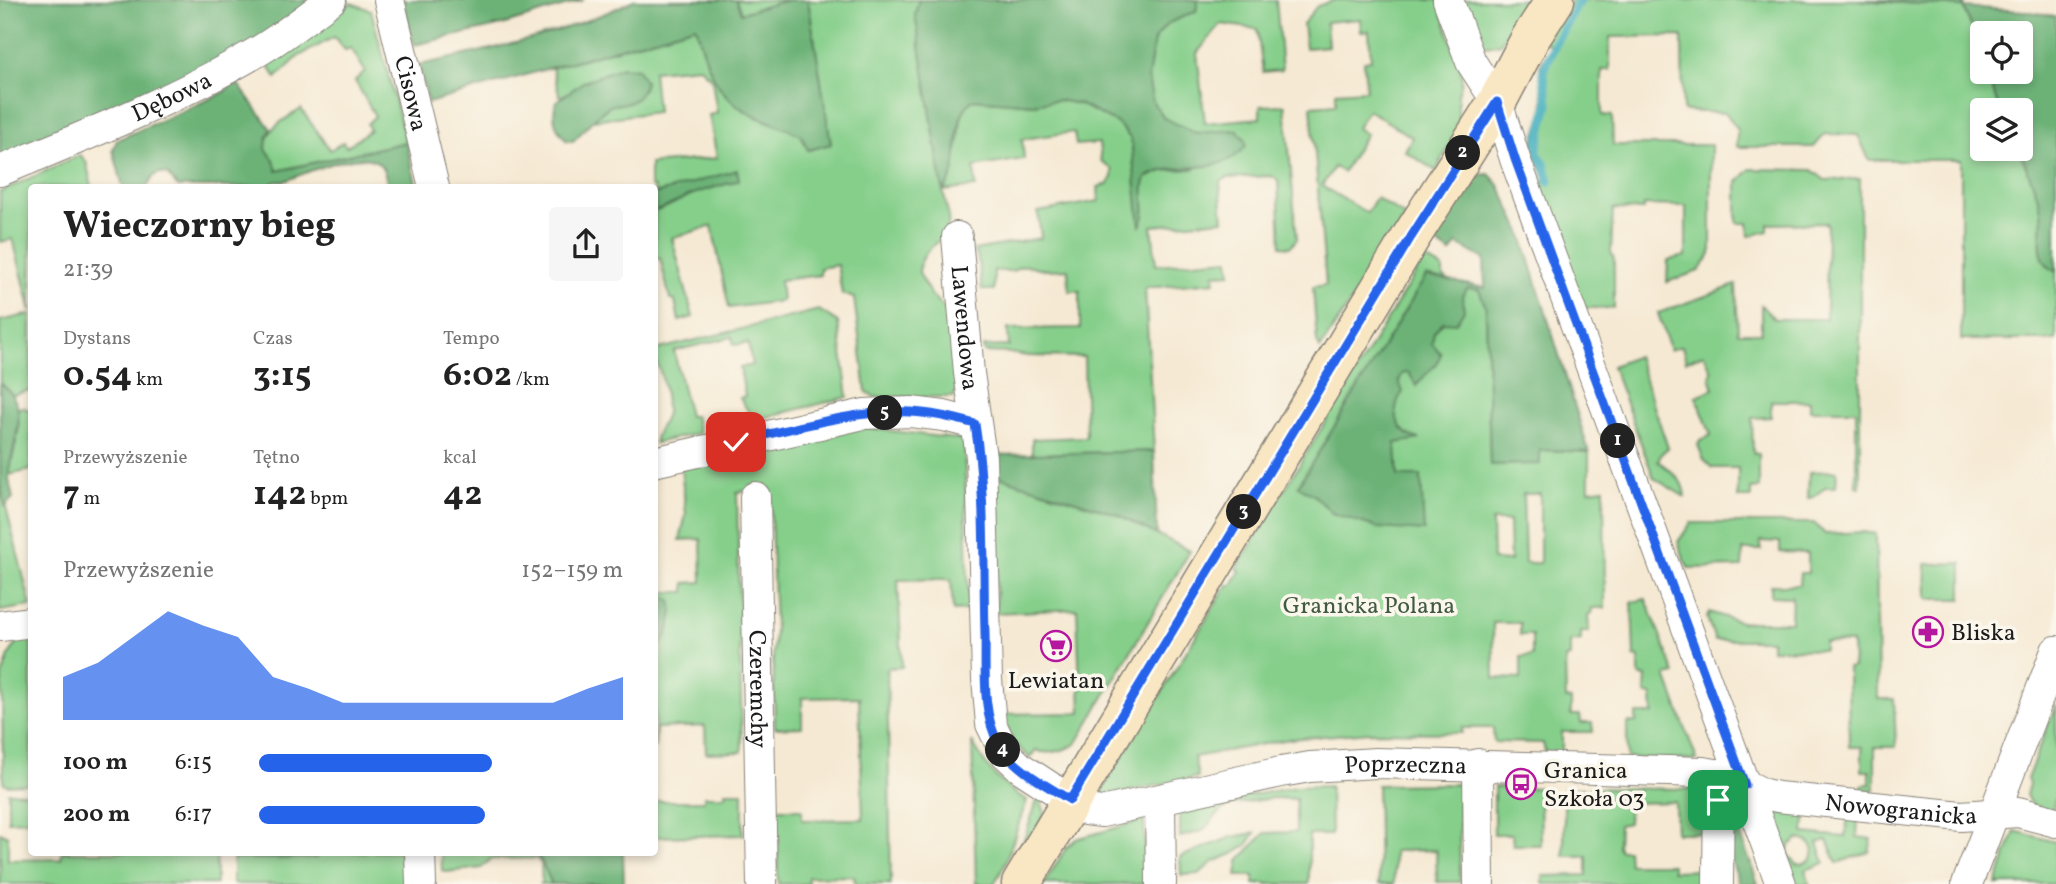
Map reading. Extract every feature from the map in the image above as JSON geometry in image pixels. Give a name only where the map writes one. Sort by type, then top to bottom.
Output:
[{"type":"street","name":"Dębowa","points":[[0,171],[181,93],[260,51],[331,0]]},
{"type":"street","name":"Cisowa","points":[[389,0],[433,184]]},
{"type":"street","points":[[1448,0],[1471,62],[1497,102],[1732,779],[1782,884]]},
{"type":"street","points":[[1021,884],[1411,237],[1497,102],[1530,39],[1555,0]]},
{"type":"street","name":"Lawendowa","points":[[957,237],[975,424],[981,457],[986,672],[991,724],[999,743],[1013,761],[1070,800]]},
{"type":"street","points":[[658,461],[864,414],[911,412],[944,416],[975,424]]},
{"type":"street","name":"Czeremchy","points":[[755,496],[762,884]]},
{"type":"street","points":[[0,626],[28,622]]},
{"type":"street","points":[[1967,884],[2056,651]]},
{"type":"street","name":"Poprzeczna","points":[[1070,800],[1085,810],[1102,812],[1310,767],[1376,763],[1478,764],[1732,779]]},
{"type":"street","points":[[1478,764],[1479,884]]},
{"type":"street","points":[[1718,884],[1732,779]]},
{"type":"street","name":"Nowogranicka","points":[[1732,779],[1764,794],[1805,801],[1961,816],[2018,812],[2056,822]]},
{"type":"street","points":[[1160,800],[1161,884]]},
{"type":"street","points":[[420,856],[421,884]]},
{"type":"green space","points":[[0,0],[316,0],[255,43],[0,166]]},
{"type":"green space","points":[[403,0],[584,0],[502,25],[414,45]]},
{"type":"green space","points":[[634,0],[736,0],[741,13],[788,0],[808,0],[831,144],[808,150],[801,135],[756,116],[731,100],[709,67],[696,26],[428,103],[419,65],[556,31]]},
{"type":"green space","points":[[736,0],[788,0],[741,13]]},
{"type":"green space","points":[[808,0],[919,0],[915,14],[943,190],[958,147],[963,113],[974,99],[1033,104],[1058,100],[1079,104],[1117,123],[1131,139],[1140,224],[1146,178],[1163,171],[1194,169],[1237,130],[1194,132],[1167,120],[1157,110],[1152,99],[1148,71],[1153,43],[1159,32],[1176,18],[1196,11],[1198,0],[1276,0],[1282,70],[1263,72],[1257,29],[1221,24],[1197,53],[1205,123],[1260,118],[1260,106],[1285,105],[1297,239],[1290,247],[1281,246],[1278,180],[1271,176],[1227,178],[1220,182],[1223,220],[1152,226],[1156,265],[1229,259],[1231,273],[1214,274],[1215,282],[1145,288],[1154,451],[1032,454],[1032,439],[1086,437],[1084,357],[984,352],[983,347],[1009,346],[1008,329],[1080,328],[1080,291],[1069,291],[1068,269],[1048,270],[1028,266],[1021,266],[1013,271],[994,271],[994,290],[982,290],[977,254],[974,250],[1041,238],[1038,212],[1099,201],[1098,187],[1108,184],[1112,169],[1101,161],[1099,143],[1076,145],[1074,132],[1022,139],[1024,159],[974,167],[976,187],[943,191],[948,226],[943,236],[928,250],[920,264],[919,273],[930,294],[955,319],[961,375],[954,397],[873,397],[866,391],[854,298],[842,294],[837,265],[820,268],[820,275],[780,280],[782,301],[729,308],[712,226],[672,238],[693,317],[679,321],[675,301],[670,299],[658,258],[658,210],[696,193],[739,180],[737,171],[658,193],[658,184],[650,184],[650,164],[717,158],[709,115],[717,113],[712,80],[700,67],[653,71],[657,112],[592,120],[611,105],[629,103],[607,72],[560,97],[552,68],[696,26],[709,68],[731,100],[756,117],[802,135],[809,150],[831,144]]},
{"type":"green space","points":[[919,0],[1198,0],[1196,11],[1167,24],[1154,40],[1148,78],[1153,102],[1164,118],[1196,133],[1237,130],[1245,139],[1246,146],[1236,156],[1223,162],[1169,170],[1146,178],[1144,214],[1140,226],[1131,139],[1117,123],[1079,104],[1058,100],[1033,104],[974,99],[961,119],[954,169],[943,191],[915,14]]},
{"type":"green space","points":[[1335,0],[1438,0],[1462,81],[1458,94],[1458,129],[1436,171],[1405,151],[1412,137],[1368,110],[1357,128],[1366,134],[1343,172],[1334,167],[1322,186],[1367,213],[1376,198],[1406,217],[1320,349],[1317,342],[1313,287],[1326,285],[1311,106],[1336,104],[1336,92],[1366,90],[1364,61],[1371,60],[1369,31],[1361,32],[1360,19],[1326,22],[1328,46],[1306,48],[1303,24],[1317,6]]},
{"type":"green space","points":[[1462,0],[1540,0],[1522,27],[1514,23],[1500,43],[1487,46],[1476,42]]},
{"type":"green space","points":[[1572,0],[1858,0],[1963,7],[1970,23],[1970,84],[1991,84],[1996,98],[1970,98],[1970,161],[2023,161],[2042,215],[2040,242],[2043,258],[2056,272],[2056,340],[1961,340],[1961,160],[1869,160],[1858,135],[1825,134],[1814,147],[1737,147],[1737,130],[1726,113],[1683,111],[1682,36],[1610,37],[1610,70],[1602,70],[1602,115],[1612,116],[1613,145],[1711,145],[1711,254],[1699,271],[1667,282],[1668,260],[1686,256],[1686,206],[1644,205],[1644,210],[1613,209],[1611,252],[1614,259],[1614,308],[1583,308],[1538,185],[1546,179],[1537,161],[1533,143],[1544,109],[1540,66],[1551,46],[1544,41]]},
{"type":"green space","points":[[1858,0],[1966,0],[1963,7]]},
{"type":"green space","points":[[351,3],[371,10],[406,142],[277,171],[274,160],[266,149],[269,135],[277,125],[301,109],[330,150],[343,142],[346,147],[370,130],[367,124],[375,116],[355,81],[365,71],[351,48],[345,50],[334,37],[299,56],[276,78],[267,63]]},
{"type":"green space","points":[[1963,7],[2056,16],[2056,272],[2043,258],[2040,242],[2042,215],[2023,161],[2033,161],[2033,98],[1996,98],[1991,84],[2033,84],[2033,21],[1970,21],[1970,23]]},
{"type":"green space","points":[[622,67],[638,69],[645,82],[640,94],[631,102],[608,107],[573,141],[567,141],[555,123],[556,102],[583,82]]},
{"type":"green space","points":[[236,81],[271,129],[266,149],[274,160],[277,171],[406,142],[416,184],[387,184],[380,164],[357,158],[272,184],[175,184],[167,174],[159,173],[149,184],[122,184],[113,150],[117,140],[223,93]]},
{"type":"green space","points":[[80,155],[86,161],[91,184],[28,184],[28,299],[13,239],[0,242],[0,192]]},
{"type":"green space","points":[[1750,169],[1812,170],[1825,180],[1860,179],[1860,487],[1856,486],[1856,410],[1810,410],[1810,401],[1771,401],[1771,417],[1752,418],[1753,453],[1759,454],[1759,488],[1751,489],[1751,498],[1738,498],[1738,468],[1712,468],[1704,460],[1698,445],[1711,435],[1696,396],[1714,389],[1710,376],[1712,372],[1704,354],[1686,361],[1682,346],[1670,350],[1658,313],[1736,285],[1738,333],[1761,333],[1761,305],[1775,319],[1826,319],[1827,223],[1768,224],[1768,231],[1749,236],[1748,223],[1737,223],[1737,183]]},
{"type":"green space","points":[[737,170],[739,180],[685,197],[658,210],[658,193]]},
{"type":"green space","points":[[1489,174],[1499,185],[1521,232],[1589,452],[1540,450],[1540,464],[1490,465],[1486,308],[1479,290],[1468,288],[1462,296],[1464,310],[1456,323],[1443,322],[1434,332],[1432,343],[1441,354],[1436,364],[1417,386],[1408,372],[1402,374],[1399,381],[1403,392],[1397,406],[1398,420],[1406,432],[1420,439],[1396,443],[1398,476],[1421,476],[1424,531],[1378,528],[1332,513],[1315,496],[1298,486],[1426,276],[1485,288],[1484,259],[1457,244],[1451,253],[1434,242],[1467,187],[1478,176]]},
{"type":"green space","name":"Granicka Polana","points":[[1424,259],[1443,268],[1443,276],[1449,281],[1485,288],[1490,465],[1540,463],[1540,450],[1589,452],[1589,490],[1604,488],[1605,608],[1592,608],[1588,616],[1589,632],[1581,632],[1581,640],[1570,642],[1570,657],[1565,658],[1566,699],[1571,700],[1571,715],[1580,715],[1581,723],[1592,723],[1593,732],[1562,732],[1562,754],[1545,752],[1543,743],[1494,742],[1493,728],[1462,728],[1462,733],[1370,732],[1290,739],[1194,757],[1198,777],[1102,797],[1099,795],[1227,585],[1232,585],[1240,571],[1237,568]],"holes":[[[1523,494],[1540,494],[1540,563],[1525,563]],[[1492,521],[1509,521],[1510,561],[1493,560]],[[1493,623],[1520,623],[1520,635],[1532,635],[1532,656],[1521,657],[1521,679],[1494,678]]]},
{"type":"green space","points":[[819,310],[838,322],[848,397],[754,420],[740,398],[745,396],[740,368],[752,365],[748,343],[734,345],[732,337],[674,351],[689,416],[695,416],[699,433],[658,442],[658,431],[666,412],[664,386],[658,366],[658,349]]},
{"type":"green space","points":[[28,315],[28,391],[13,395],[0,383],[0,321]]},
{"type":"green space","points":[[1637,356],[1668,448],[1658,461],[1680,481],[1685,497],[1654,478],[1612,366]]},
{"type":"green space","points":[[0,383],[16,402],[18,413],[17,435],[9,471],[13,498],[5,506],[0,484]]},
{"type":"green space","points":[[17,408],[28,410],[28,471],[9,475],[19,428]]},
{"type":"green space","points":[[853,426],[964,440],[969,610],[953,611],[951,579],[898,580],[902,667],[887,668],[891,884],[855,884],[854,876],[808,877],[808,884],[778,884],[777,809],[802,809],[802,820],[863,819],[859,697],[802,698],[802,727],[775,728],[770,489],[737,492],[742,752],[706,753],[705,726],[658,728],[658,648],[667,633],[669,614],[665,597],[658,598],[658,592],[685,592],[685,583],[702,582],[701,539],[680,540],[686,514],[681,468]]},
{"type":"green space","points":[[1154,451],[1157,535],[1117,514],[997,476],[997,455]]},
{"type":"green space","points":[[1837,471],[1836,487],[1825,487],[1814,497],[1808,498],[1809,472]]},
{"type":"green space","points":[[997,476],[1117,514],[1190,551],[1076,744],[1051,752],[1036,750],[1030,758],[1013,742],[1002,714],[1081,713],[1077,609],[996,613]]},
{"type":"green space","points":[[0,484],[28,594],[28,606],[0,611]]},
{"type":"green space","points":[[1691,523],[1814,523],[1825,534],[1876,534],[1878,699],[1894,699],[1896,747],[1875,747],[1875,790],[1862,790],[1862,785],[1870,784],[1870,771],[1862,771],[1862,747],[1849,747],[1848,668],[1853,667],[1852,643],[1824,642],[1824,650],[1771,649],[1771,640],[1715,640],[1707,618],[1709,612],[1741,622],[1791,622],[1792,597],[1771,596],[1771,585],[1799,585],[1800,573],[1808,573],[1808,553],[1780,552],[1780,542],[1761,541],[1761,550],[1743,550],[1742,567],[1688,568],[1678,542]]},
{"type":"green space","points":[[1962,563],[1962,599],[1927,599],[1926,564]]},
{"type":"green space","points":[[665,597],[671,601],[672,615],[666,636],[658,650],[658,598]]},
{"type":"green space","points":[[1646,599],[1675,674],[1666,676],[1697,760],[1627,758],[1627,723],[1636,722],[1636,714],[1653,714],[1652,695],[1645,694],[1646,677],[1639,676],[1639,657],[1634,656],[1632,602]]},
{"type":"green space","points":[[28,632],[28,784],[7,785],[3,782],[2,676],[10,653]]},
{"type":"green space","points":[[2056,704],[2056,798],[2052,811],[2031,805],[2026,795],[2029,784],[2027,779]]},
{"type":"green space","points":[[972,742],[995,776],[1027,800],[1005,864],[994,884],[976,884]]},
{"type":"green space","points":[[1459,784],[1460,882],[1437,882],[1436,850],[1394,851],[1394,884],[1379,884],[1377,785]]},
{"type":"green space","points":[[1330,786],[1331,835],[1309,835],[1309,884],[1254,884],[1254,876],[1237,876],[1239,860],[1265,833],[1296,832],[1296,799],[1273,798],[1234,804],[1222,810],[1202,831],[1180,837],[1180,808],[1296,787]]},
{"type":"green space","points":[[1494,787],[1540,788],[1541,845],[1513,845],[1512,834],[1494,834]]},
{"type":"green space","points":[[1564,788],[1703,789],[1703,833],[1676,833],[1675,802],[1629,803],[1628,823],[1619,825],[1618,846],[1620,850],[1628,850],[1629,864],[1672,864],[1672,871],[1703,870],[1703,884],[1543,884],[1543,876],[1587,875],[1587,856],[1564,856]]},
{"type":"green space","points":[[8,792],[27,793],[28,820],[8,821]]},
{"type":"green space","points":[[725,792],[743,792],[743,835],[658,837],[658,801],[704,801],[704,796],[725,796]]},
{"type":"green space","points":[[1038,798],[1045,813],[1013,872]]},
{"type":"green space","points":[[1727,798],[1758,884],[1739,884],[1727,846]]},
{"type":"green space","points":[[1777,812],[1806,813],[1804,833],[1845,837],[1848,816],[1858,818],[1857,837],[1872,839],[1869,852],[1837,863],[1827,840],[1818,843],[1825,863],[1805,870],[1810,884],[1795,884],[1771,818]],"holes":[[[1798,839],[1813,848],[1813,857],[1797,864],[1788,854],[1790,845]]]},
{"type":"green space","points":[[1144,820],[1146,884],[1044,884],[1066,848],[1076,839]]},
{"type":"green space","points":[[2015,831],[2056,842],[2056,884],[1996,884]]},
{"type":"green space","points":[[0,832],[8,836],[8,860],[61,859],[61,856],[216,856],[216,884],[0,884]]},
{"type":"green space","points":[[1255,833],[1247,845],[1213,862],[1199,874],[1181,875],[1180,857],[1232,837]]},
{"type":"green space","points":[[233,856],[317,856],[317,858],[233,859]]},
{"type":"green space","points":[[406,856],[414,884],[233,884],[233,859]]},
{"type":"green space","points":[[441,856],[539,856],[552,884],[539,884],[542,883],[541,863],[536,858],[491,859],[481,868],[442,871]]},
{"type":"green space","points":[[539,856],[623,856],[624,884],[552,884]]},
{"type":"waterway","points":[[1549,181],[1544,164],[1536,152],[1548,104],[1543,72],[1557,39],[1580,0]]},
{"type":"place","name":"Bliska","points":[[1928,632]]},
{"type":"place","name":"Lewiatan","points":[[1056,646]]},
{"type":"place","name":"Granica Szkoła 03","points":[[1521,784]]},
{"type":"route","points":[[736,442],[864,414],[911,412],[944,416],[975,424],[981,457],[984,513],[986,672],[991,724],[999,743],[1013,761],[1070,800],[1411,237],[1497,102],[1515,159],[1745,785],[1719,774],[1718,800]]}]
